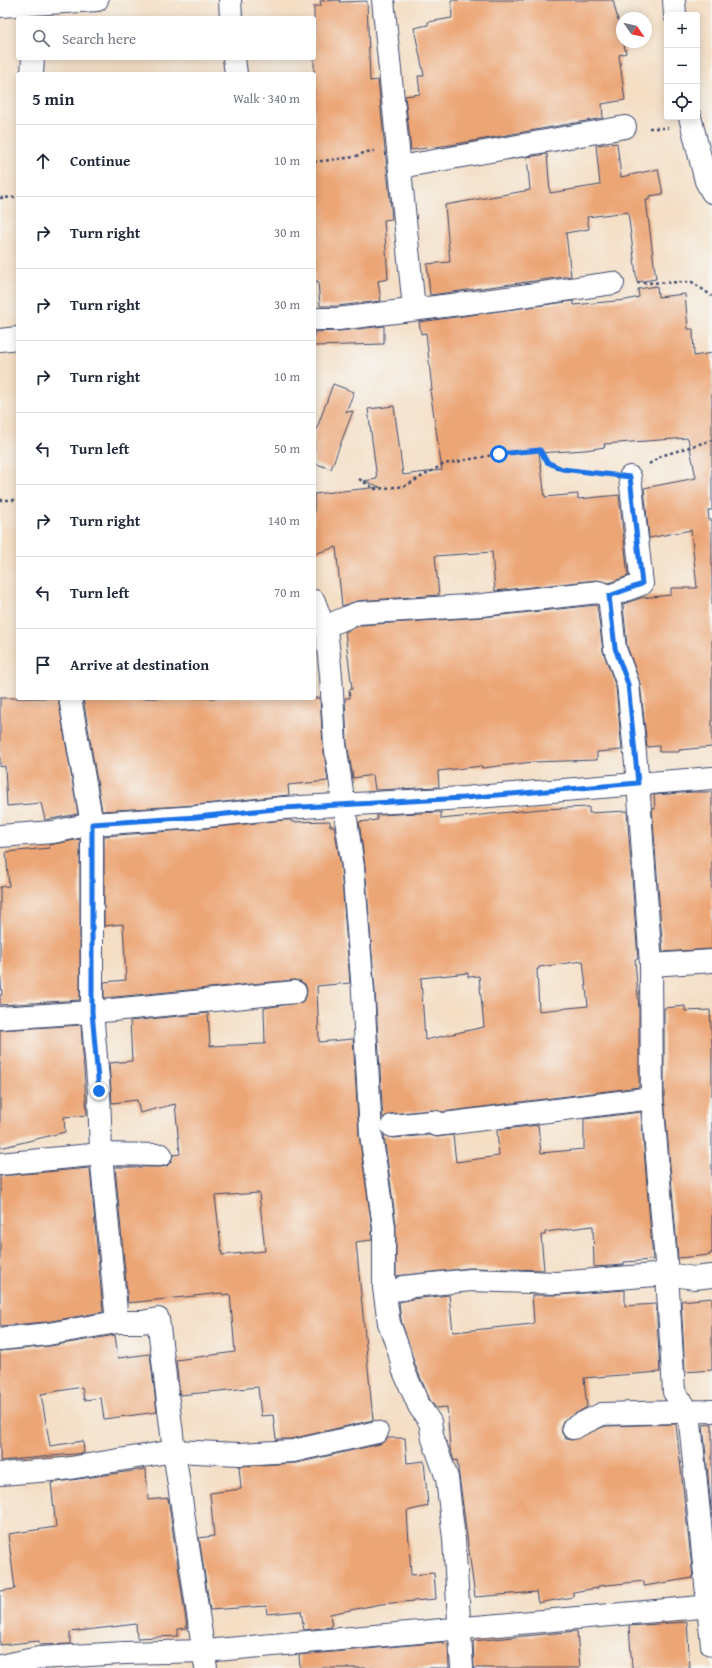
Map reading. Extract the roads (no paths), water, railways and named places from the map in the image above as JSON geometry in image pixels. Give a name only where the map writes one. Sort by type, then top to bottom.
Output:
[{"type":"street","points":[[2,4],[36,11],[97,0]]},
{"type":"street","points":[[230,0],[231,16]]},
{"type":"street","points":[[383,0],[414,309]]},
{"type":"street","points":[[674,0],[675,12]]},
{"type":"street","points":[[32,72],[33,60]]},
{"type":"street","points":[[234,60],[236,72]]},
{"type":"street","points":[[691,123],[706,181],[712,192]]},
{"type":"street","points":[[400,167],[625,127]]},
{"type":"street","points":[[316,319],[338,319],[614,283]]},
{"type":"street","points":[[0,340],[16,338]]},
{"type":"street","points":[[336,622],[358,613],[482,605],[598,592],[610,596],[642,584],[630,477]]},
{"type":"street","points":[[610,596],[615,648],[628,684],[638,783],[651,965],[652,1098],[667,1274],[674,1392],[689,1412],[712,1645]]},
{"type":"street","points":[[316,607],[327,637],[335,744],[353,867],[363,992],[371,1134],[384,1227],[384,1288],[389,1323],[399,1351],[403,1369],[419,1406],[430,1422],[432,1439],[447,1478],[454,1539],[462,1668]]},
{"type":"street","points":[[70,700],[92,824],[92,1012],[99,1091],[102,1154],[117,1322]]},
{"type":"street","points":[[0,836],[53,832],[92,824],[343,804],[464,798],[712,778]]},
{"type":"street","points":[[651,965],[712,960]]},
{"type":"street","points":[[0,1018],[92,1012],[295,992]]},
{"type":"street","points":[[392,1126],[431,1122],[436,1122],[436,1125],[652,1098]]},
{"type":"street","points":[[0,1164],[102,1154],[161,1155]]},
{"type":"street","points":[[393,1290],[404,1289],[403,1287],[471,1280],[556,1283],[667,1274],[694,1278],[712,1276]]},
{"type":"street","points":[[0,1339],[48,1334],[117,1322],[142,1322],[158,1319],[174,1451],[205,1660]]},
{"type":"street","points":[[573,1428],[602,1414],[712,1411]]},
{"type":"street","points":[[0,1474],[64,1469],[174,1451],[216,1454],[293,1451],[377,1432]]},
{"type":"street","points":[[0,1666],[39,1658],[124,1653],[205,1660],[460,1628],[709,1606]]}]
